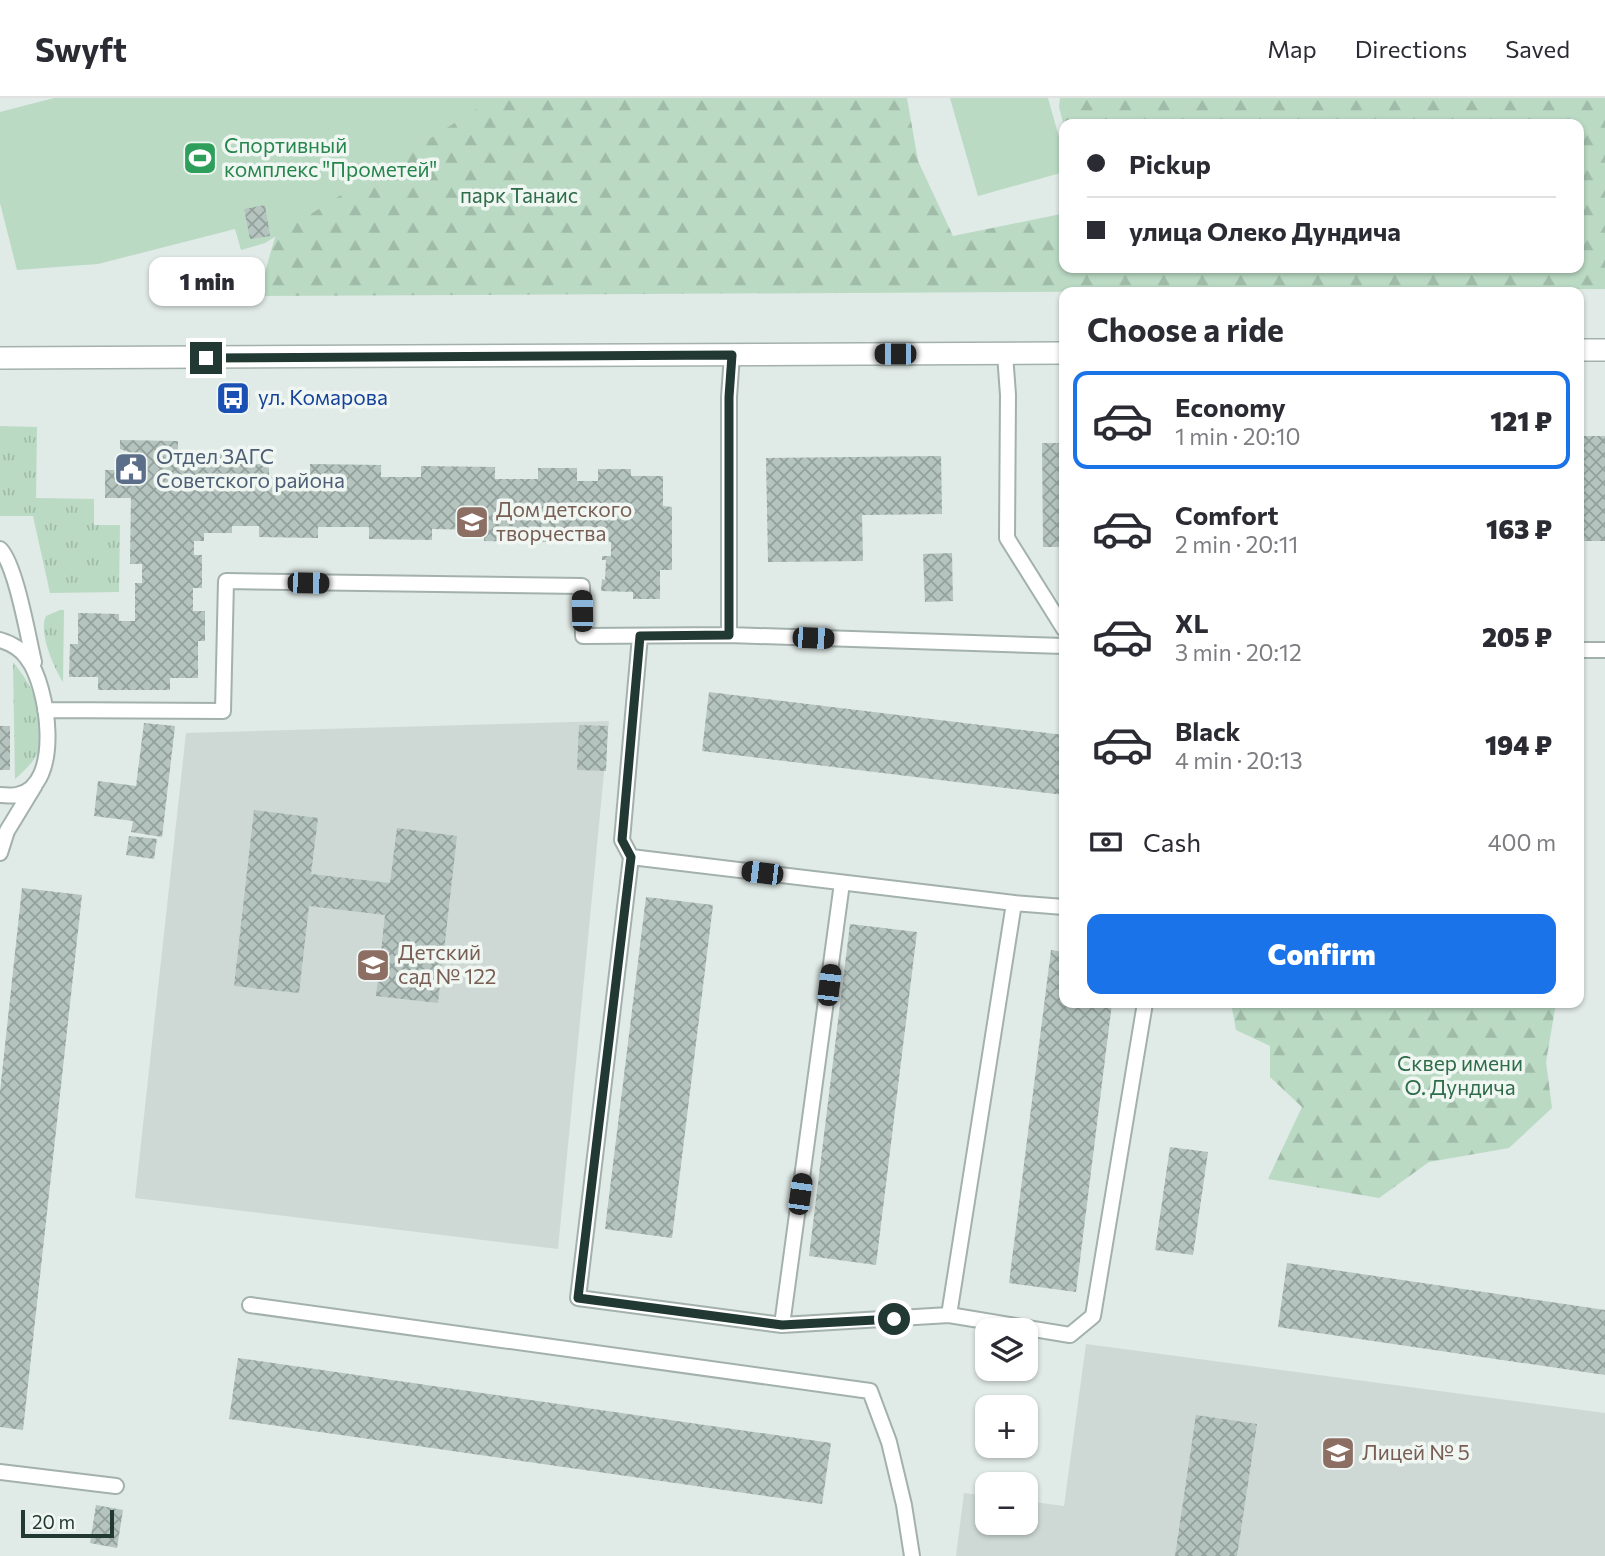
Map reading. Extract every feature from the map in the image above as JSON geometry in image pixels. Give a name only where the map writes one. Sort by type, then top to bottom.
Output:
[{"type":"street","points":[[1584,350],[1605,350]]},
{"type":"street","points":[[0,358],[1059,353]]},
{"type":"lane","points":[[1005,354],[1008,395],[1007,538],[1059,621]]},
{"type":"lane","points":[[729,635],[729,397],[732,355]]},
{"type":"lane","points":[[0,549],[12,570],[45,710],[48,739],[48,757],[7,831],[0,853]]},
{"type":"lane","points":[[45,710],[223,711],[226,582],[582,586],[583,636],[729,635],[1059,646]]},
{"type":"lane","points":[[640,636],[622,840],[631,857],[578,1298],[782,1325],[949,1315],[1070,1335],[1093,1316],[1144,1008]]},
{"type":"lane","points":[[0,640],[26,656],[36,670]]},
{"type":"lane","points":[[1584,650],[1605,650]]},
{"type":"lane","points":[[0,796],[18,795],[37,781]]},
{"type":"lane","points":[[0,796],[7,806],[7,831]]},
{"type":"lane","points":[[631,857],[1059,907]]},
{"type":"lane","points":[[782,1325],[842,883]]},
{"type":"lane","points":[[949,1315],[1014,903]]},
{"type":"lane","points":[[250,1306],[870,1391],[889,1442],[904,1505],[912,1556]]},
{"type":"lane","points":[[0,1472],[117,1486]]},
{"type":"shaded area","name":"Детский сад № 122","points":[[609,721],[558,1249],[135,1198],[186,733]]},
{"type":"shaded area","name":"Лицей № 5","points":[[1086,1344],[1605,1413],[1605,1556],[956,1556],[964,1493],[975,1494],[975,1535],[1038,1535],[1038,1503],[1064,1506]]},
{"type":"green space","name":"Спортивный комплекс \"Прометей\"","points":[[54,98],[494,98],[265,243],[241,250],[235,229],[98,264],[17,270],[0,203],[0,112]]},
{"type":"green space","name":"парк Танаис","points":[[487,98],[907,98],[918,161],[953,236],[1059,214],[1059,273],[1584,273],[1584,119],[1062,119],[1060,98],[1605,98],[1605,289],[1059,287],[1059,292],[258,296],[276,234]]},
{"type":"green space","points":[[950,98],[1048,98],[1059,137],[1059,173],[978,196]]},
{"type":"green space","points":[[0,426],[37,427],[36,498],[94,499],[94,525],[120,525],[119,592],[50,593],[33,516],[0,516]]},
{"type":"green space","points":[[64,610],[63,682],[52,659],[44,631],[46,616]]},
{"type":"green space","points":[[13,662],[35,697],[40,712],[42,735],[40,749],[15,779]]},
{"type":"green space","name":"Сквер имени О. Дундича","points":[[1232,1008],[1555,1008],[1546,1062],[1552,1108],[1509,1148],[1429,1162],[1379,1198],[1268,1179],[1302,1107],[1270,1077],[1270,1046],[1236,1030]]},
{"type":"building","points":[[265,205],[270,236],[250,239],[244,209]]},
{"type":"building","points":[[218,390],[250,390],[250,407],[218,407]]},
{"type":"building","points":[[1584,436],[1605,436],[1605,541],[1584,541]]},
{"type":"building","points":[[120,440],[178,441],[178,451],[233,452],[233,464],[269,464],[269,477],[310,477],[310,464],[381,465],[381,477],[421,477],[421,466],[495,467],[495,479],[538,479],[538,468],[577,468],[577,481],[598,481],[598,469],[631,469],[631,476],[663,476],[663,506],[672,507],[672,570],[660,570],[660,599],[633,599],[633,592],[601,591],[602,579],[605,580],[606,560],[602,560],[602,556],[611,556],[611,542],[573,542],[573,530],[548,530],[547,542],[484,541],[484,530],[432,529],[432,540],[369,539],[369,527],[318,527],[318,538],[259,537],[259,526],[232,526],[232,533],[204,533],[204,541],[194,541],[194,555],[202,555],[202,588],[193,588],[193,611],[205,611],[205,641],[198,641],[198,678],[170,678],[170,690],[98,690],[98,677],[69,677],[70,644],[78,644],[78,613],[119,614],[119,621],[135,621],[135,583],[142,583],[142,564],[130,564],[131,498],[105,498],[105,470],[118,470],[133,463],[132,453],[120,449]]},
{"type":"building","points":[[1042,443],[1059,443],[1059,547],[1043,547]]},
{"type":"building","points":[[941,456],[942,514],[862,515],[863,561],[768,562],[766,458]]},
{"type":"building","points":[[952,553],[953,601],[925,602],[923,554]]},
{"type":"building","points":[[709,692],[1059,734],[1059,794],[702,751]]},
{"type":"building","points":[[144,723],[175,726],[162,837],[131,832],[133,821],[94,816],[98,781],[136,786]]},
{"type":"building","points":[[579,725],[608,726],[606,771],[577,770]]},
{"type":"building","points":[[0,726],[10,726],[10,770],[0,770]]},
{"type":"building","points":[[254,810],[318,818],[311,874],[390,883],[397,828],[457,836],[438,1003],[376,996],[385,915],[309,906],[299,993],[234,986]]},
{"type":"building","points":[[129,836],[157,839],[154,859],[126,855]]},
{"type":"building","points":[[22,888],[82,895],[23,1430],[0,1427],[0,1092]]},
{"type":"building","points":[[646,897],[713,905],[672,1238],[605,1229]]},
{"type":"building","points":[[850,924],[917,932],[876,1265],[809,1256]]},
{"type":"building","points":[[1051,950],[1059,951],[1059,1008],[1111,1008],[1076,1292],[1009,1283]]},
{"type":"building","points":[[1170,1147],[1208,1152],[1193,1255],[1155,1250]]},
{"type":"building","points":[[1287,1263],[1605,1310],[1605,1375],[1278,1327]]},
{"type":"building","points":[[238,1358],[831,1443],[822,1504],[229,1419]]},
{"type":"building","points":[[1196,1415],[1257,1424],[1237,1556],[1175,1556]]},
{"type":"building","points":[[96,1505],[123,1510],[117,1548],[90,1543]]},
{"type":"place","name":"Спортивный комплекс \"Прометей\"","points":[[200,158]]},
{"type":"place","name":"ул. Комарова","points":[[233,398]]},
{"type":"place","name":"Отдел ЗАГС Советского района","points":[[131,469]]},
{"type":"place","name":"Дом детского творчества","points":[[472,522]]},
{"type":"place","name":"Детский сад № 122","points":[[373,965]]},
{"type":"place","name":"Лицей № 5","points":[[1338,1453]]},
{"type":"route","points":[[206,358],[732,355],[729,397],[729,635],[640,636],[622,840],[631,857],[578,1298],[782,1325],[894,1319]]}]
